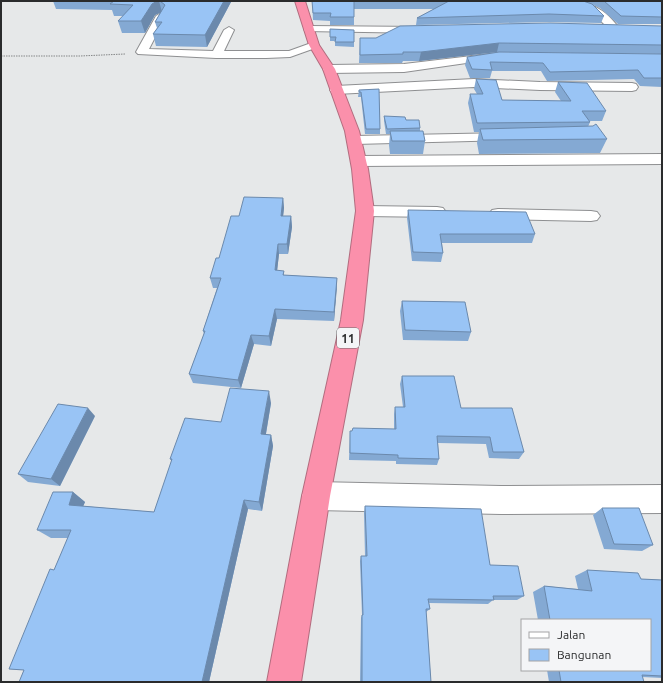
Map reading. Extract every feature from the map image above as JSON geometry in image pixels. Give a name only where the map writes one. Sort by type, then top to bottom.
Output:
[{"type":"highway","name":"11","points":[[284,682],[316,496],[352,320],[365,211],[359,161],[354,140],[329,69],[311,37],[300,1]]},
{"type":"street","points":[[571,1],[593,8],[614,28]]},
{"type":"street","points":[[161,16],[142,52],[216,55],[290,54],[311,37],[430,30]]},
{"type":"street","points":[[576,27],[628,28]]},
{"type":"street","points":[[216,55],[229,30]]},
{"type":"street","points":[[329,69],[404,68],[485,56],[511,56]]},
{"type":"street","points":[[336,90],[474,83],[540,86],[632,86]]},
{"type":"street","points":[[354,140],[521,137]]},
{"type":"street","points":[[359,161],[662,159]]},
{"type":"street","points":[[365,211],[454,213]]},
{"type":"street","points":[[484,214],[591,216]]},
{"type":"street","points":[[316,496],[501,500],[662,499]]},
{"type":"path","points":[[1,56],[80,56],[142,52]]},
{"type":"building","points":[[114,1],[157,1],[152,4],[141,21],[118,21],[133,5],[110,4]]},
{"type":"building","points":[[160,1],[224,1],[205,35],[153,34],[162,22],[155,22],[165,5]]},
{"type":"building","points":[[312,1],[354,1],[354,17],[330,17],[331,13],[313,13]]},
{"type":"building","points":[[449,1],[583,1],[592,4],[604,16],[549,14],[417,18]]},
{"type":"building","points":[[604,1],[662,1],[662,17],[621,16]]},
{"type":"building","points":[[550,23],[662,26],[662,45],[499,43],[421,52],[403,52],[403,54],[360,55],[360,38],[376,38],[400,26]]},
{"type":"building","points":[[330,29],[354,30],[354,42],[335,42],[336,37],[330,37]]},
{"type":"building","points":[[499,52],[662,54],[662,78],[644,78],[638,70],[550,72],[543,63],[490,62],[492,70],[472,69],[467,57]]},
{"type":"building","points":[[476,79],[496,80],[502,100],[571,101],[558,82],[587,83],[606,111],[582,111],[590,122],[477,123],[470,94],[483,94]]},
{"type":"building","points":[[379,89],[380,129],[366,129],[361,92],[359,92],[359,90]]},
{"type":"building","points":[[384,116],[405,117],[406,120],[419,120],[420,128],[387,129]]},
{"type":"building","points":[[596,124],[607,139],[483,140],[480,129],[593,126]]},
{"type":"building","points":[[390,131],[423,131],[425,141],[392,141]]},
{"type":"building","points":[[244,197],[283,198],[281,216],[291,216],[287,244],[278,244],[275,270],[284,271],[283,275],[337,278],[334,312],[275,309],[269,336],[251,335],[238,380],[189,374],[205,331],[203,331],[221,278],[210,278],[216,258],[219,258],[231,216],[239,216]]},
{"type":"building","points":[[408,210],[526,212],[535,234],[440,234],[443,253],[413,252]]},
{"type":"building","points":[[402,301],[465,302],[471,332],[405,330]]},
{"type":"building","points":[[402,376],[454,376],[461,408],[512,408],[524,452],[493,452],[490,437],[437,436],[439,459],[398,458],[398,455],[350,453],[350,431],[352,431],[353,428],[396,429],[395,407],[405,407]]},
{"type":"building","points":[[230,388],[269,391],[261,434],[271,435],[259,502],[244,500],[202,682],[19,682],[24,670],[9,669],[50,569],[54,570],[71,530],[37,530],[53,492],[73,492],[69,505],[154,512],[172,459],[170,459],[185,418],[221,422]]},
{"type":"building","points":[[58,404],[88,408],[51,479],[18,474]]},
{"type":"building","points":[[365,506],[481,509],[490,565],[518,566],[524,596],[493,596],[494,600],[428,599],[430,609],[426,609],[431,682],[362,682],[363,615],[361,556],[367,556]]},
{"type":"building","points":[[602,508],[639,508],[653,545],[614,544]]},
{"type":"building","points":[[587,570],[638,573],[641,579],[662,580],[662,676],[642,675],[644,682],[561,682],[559,671],[651,671],[651,619],[550,619],[544,586],[592,591]]}]
